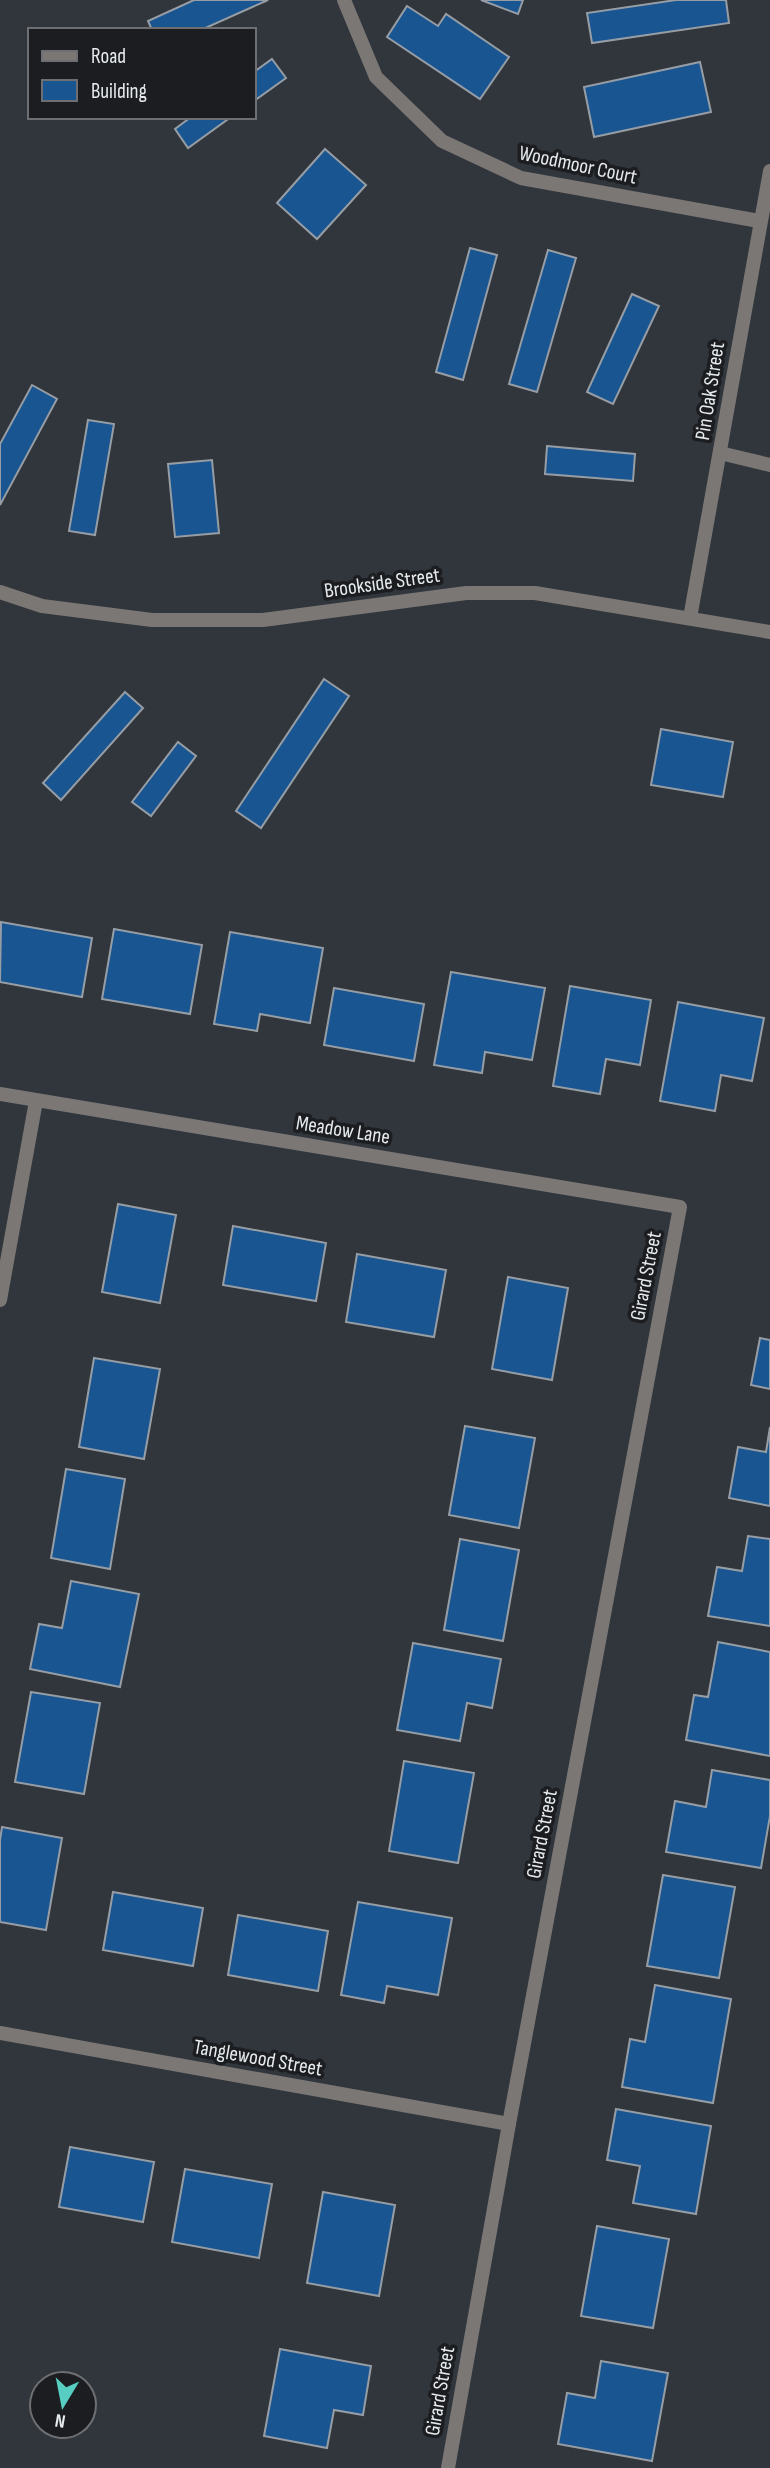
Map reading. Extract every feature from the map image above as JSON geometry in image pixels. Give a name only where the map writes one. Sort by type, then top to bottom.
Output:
[{"type":"street","name":"Woodmoor Court","points":[[344,0],[376,77],[442,141],[520,178],[759,222]]},
{"type":"street","name":"Pin Oak Street","points":[[690,618],[770,171]]},
{"type":"street","points":[[720,453],[770,465]]},
{"type":"street","name":"Brookside Street","points":[[0,592],[42,606],[152,620],[263,620],[466,593],[535,593],[770,632]]},
{"type":"street","name":"Meadow Lane","points":[[0,1094],[680,1207]]},
{"type":"street","points":[[0,1300],[36,1101]]},
{"type":"street","name":"Girard Street","points":[[448,2468],[509,2124],[680,1207]]},
{"type":"street","name":"Tanglewood Street","points":[[0,2033],[509,2124]]},
{"type":"building","points":[[194,0],[268,0],[205,28],[151,28],[148,21]]},
{"type":"building","points":[[481,0],[523,0],[518,14]]},
{"type":"building","points":[[676,0],[726,0],[729,23],[592,43],[587,13]]},
{"type":"building","points":[[407,6],[438,26],[446,14],[509,57],[480,99],[387,37]]},
{"type":"building","points":[[272,59],[286,78],[256,100],[256,71]]},
{"type":"building","points":[[700,62],[711,112],[594,137],[584,87]]},
{"type":"building","points":[[188,119],[228,119],[188,148],[175,129]]},
{"type":"building","points":[[325,149],[366,185],[317,239],[277,203]]},
{"type":"building","points":[[470,248],[497,255],[463,380],[436,372]]},
{"type":"building","points":[[548,250],[576,258],[537,392],[509,384]]},
{"type":"building","points":[[632,294],[659,306],[613,404],[587,392]]},
{"type":"building","points":[[32,385],[57,399],[0,505],[0,444]]},
{"type":"building","points":[[88,420],[114,424],[95,535],[69,531]]},
{"type":"building","points":[[547,446],[635,454],[633,481],[545,474]]},
{"type":"building","points":[[212,460],[219,533],[175,537],[168,464]]},
{"type":"building","points":[[324,679],[349,696],[261,828],[236,811]]},
{"type":"building","points":[[125,692],[143,708],[61,800],[43,783]]},
{"type":"building","points":[[661,729],[733,742],[723,797],[651,785]]},
{"type":"building","points":[[178,742],[196,756],[151,816],[132,802]]},
{"type":"building","points":[[1,922],[92,938],[82,997],[0,982]]},
{"type":"building","points":[[114,929],[202,945],[190,1014],[102,999]]},
{"type":"building","points":[[230,932],[323,948],[310,1023],[260,1014],[257,1031],[214,1024]]},
{"type":"building","points":[[451,972],[545,988],[532,1060],[485,1052],[482,1073],[434,1065]]},
{"type":"building","points":[[570,986],[651,1000],[640,1065],[606,1059],[600,1094],[553,1086]]},
{"type":"building","points":[[334,988],[424,1004],[414,1061],[324,1045]]},
{"type":"building","points":[[678,1002],[764,1018],[752,1081],[721,1075],[715,1111],[660,1101]]},
{"type":"building","points":[[118,1204],[176,1215],[160,1303],[102,1292]]},
{"type":"building","points":[[233,1226],[326,1243],[316,1301],[223,1285]]},
{"type":"building","points":[[357,1254],[446,1270],[434,1337],[346,1322]]},
{"type":"building","points":[[508,1277],[568,1288],[552,1380],[492,1369]]},
{"type":"building","points":[[760,1338],[770,1340],[770,1389],[751,1385]]},
{"type":"building","points":[[94,1358],[160,1369],[144,1459],[79,1447]]},
{"type":"building","points":[[465,1426],[535,1438],[519,1528],[449,1515]]},
{"type":"building","points":[[770,1427],[770,1506],[729,1498],[738,1447],[766,1452]]},
{"type":"building","points":[[66,1469],[125,1479],[110,1569],[51,1558]]},
{"type":"building","points":[[748,1536],[770,1539],[770,1626],[708,1616],[717,1567],[742,1571]]},
{"type":"building","points":[[460,1539],[519,1550],[503,1641],[444,1630]]},
{"type":"building","points":[[71,1581],[139,1594],[120,1687],[30,1669],[39,1624],[62,1628]]},
{"type":"building","points":[[718,1642],[770,1652],[770,1756],[686,1740],[694,1695],[708,1697]]},
{"type":"building","points":[[413,1643],[501,1659],[492,1708],[467,1703],[460,1741],[397,1730]]},
{"type":"building","points":[[31,1692],[100,1703],[84,1794],[15,1782]]},
{"type":"building","points":[[404,1761],[474,1773],[458,1863],[389,1851]]},
{"type":"building","points":[[712,1770],[770,1780],[770,1816],[761,1868],[666,1852],[675,1801],[706,1807]]},
{"type":"building","points":[[2,1827],[62,1838],[46,1930],[0,1922]]},
{"type":"building","points":[[663,1875],[735,1887],[719,1978],[647,1966]]},
{"type":"building","points":[[113,1892],[203,1908],[193,1966],[103,1950]]},
{"type":"building","points":[[358,1902],[452,1918],[438,1995],[387,1986],[384,2003],[341,1995]]},
{"type":"building","points":[[238,1915],[328,1931],[318,1991],[228,1975]]},
{"type":"building","points":[[655,1985],[731,1999],[713,2103],[622,2087],[630,2039],[645,2042]]},
{"type":"building","points":[[616,2109],[711,2126],[696,2214],[633,2203],[640,2166],[607,2160]]},
{"type":"building","points":[[70,2147],[154,2162],[143,2222],[59,2207]]},
{"type":"building","points":[[185,2169],[272,2184],[259,2258],[172,2242]]},
{"type":"building","points":[[323,2192],[395,2205],[379,2296],[307,2283]]},
{"type":"building","points":[[597,2226],[669,2239],[653,2328],[581,2316]]},
{"type":"building","points":[[280,2349],[371,2366],[363,2415],[334,2410],[327,2448],[264,2436]]},
{"type":"building","points":[[601,2361],[668,2373],[652,2461],[558,2444],[567,2393],[595,2398]]}]
